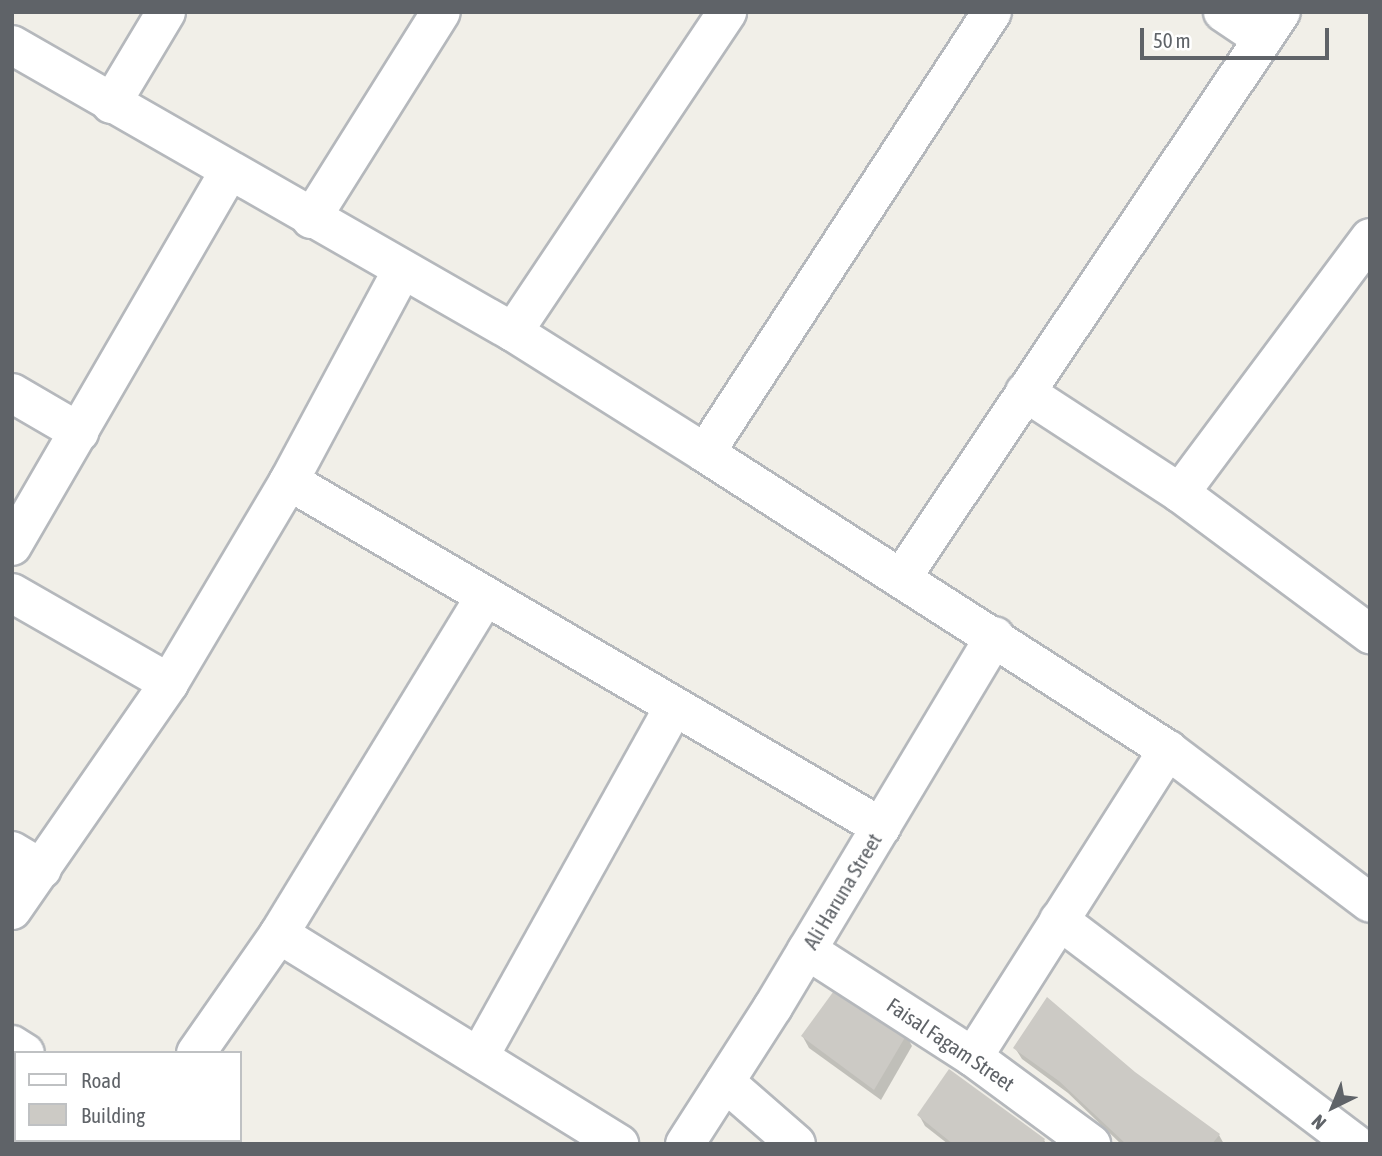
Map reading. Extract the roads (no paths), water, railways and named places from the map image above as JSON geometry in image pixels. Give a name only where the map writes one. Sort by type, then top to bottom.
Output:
[{"type":"street","points":[[111,104],[166,12]]},
{"type":"street","points":[[311,219],[441,12]]},
{"type":"street","points":[[513,332],[727,12]]},
{"type":"street","points":[[705,453],[992,12]]},
{"type":"street","points":[[902,577],[1272,26],[1223,12]]},
{"type":"street","points":[[12,45],[311,219],[513,332],[902,577],[1168,750],[1370,903]]},
{"type":"street","points":[[12,546],[229,172]]},
{"type":"street","points":[[1180,493],[1370,239]]},
{"type":"street","points":[[12,910],[27,860],[169,683],[289,481],[402,270]]},
{"type":"street","points":[[1025,392],[1180,493],[1370,634]]},
{"type":"street","points":[[12,393],[79,432]]},
{"type":"street","points":[[289,481],[881,827]]},
{"type":"street","points":[[12,593],[169,683]]},
{"type":"street","points":[[197,1051],[279,934],[485,596]]},
{"type":"street","name":"Ali Haruna Street","points":[[685,1144],[807,950],[995,636]]},
{"type":"street","points":[[479,1058],[674,707]]},
{"type":"street","points":[[973,1057],[1168,750]]},
{"type":"street","points":[[1059,920],[1355,1144]]},
{"type":"street","points":[[279,934],[619,1144]]},
{"type":"street","name":"Faisal Fagam Street","points":[[807,950],[973,1057],[1091,1144]]},
{"type":"street","points":[[725,1082],[796,1144]]}]
